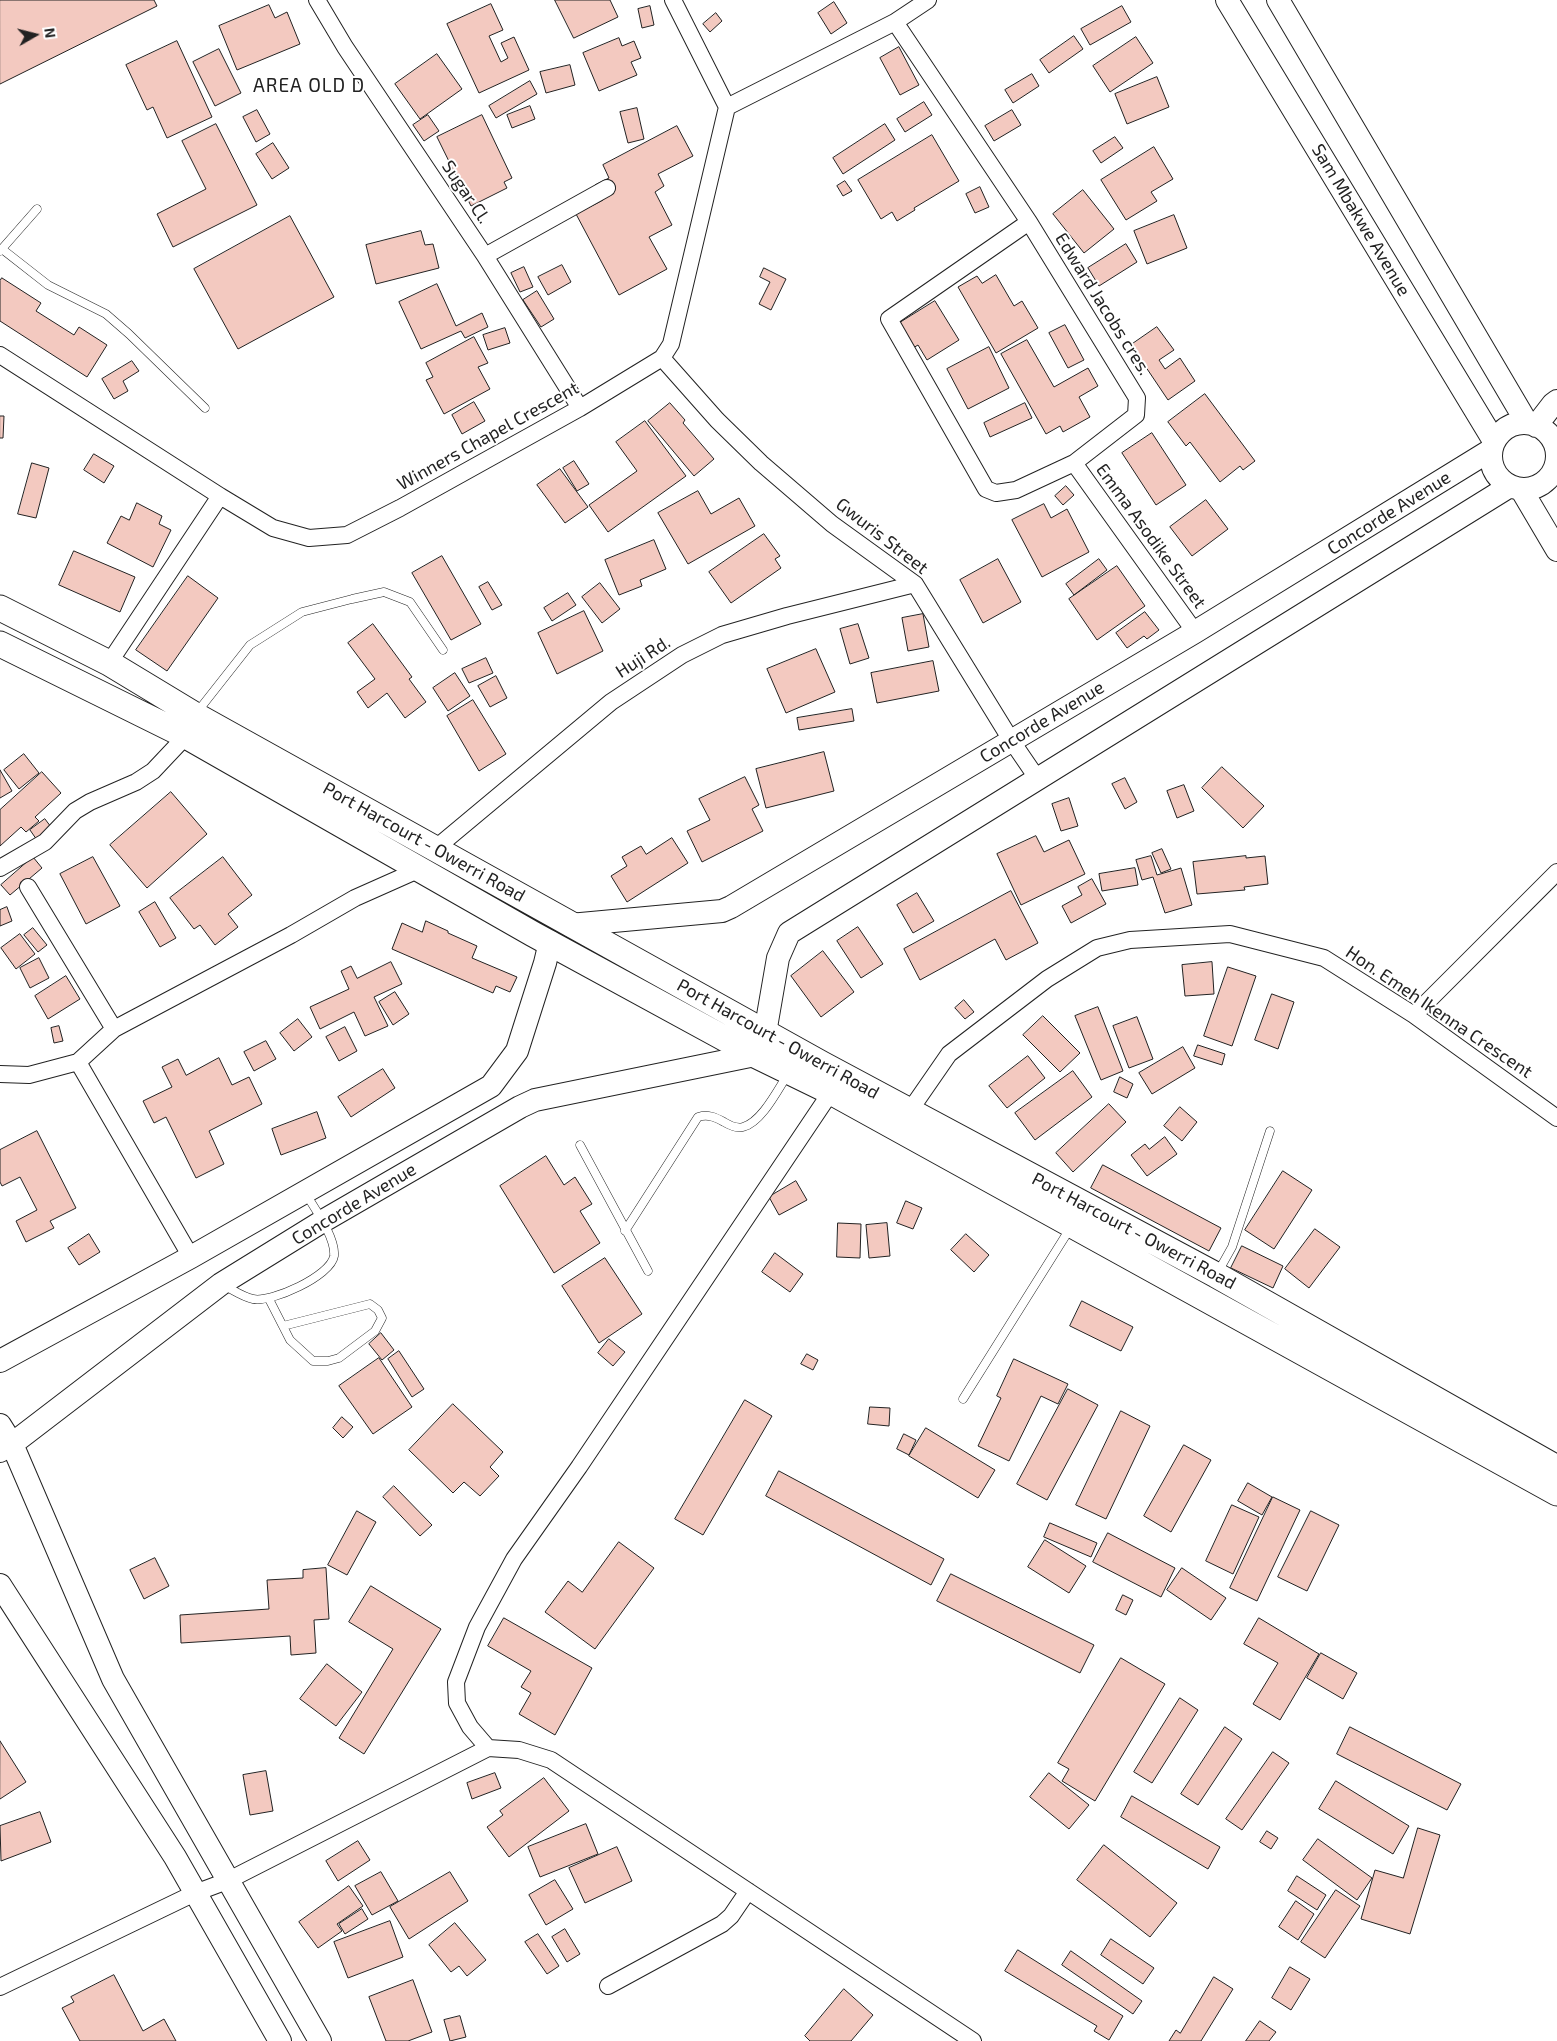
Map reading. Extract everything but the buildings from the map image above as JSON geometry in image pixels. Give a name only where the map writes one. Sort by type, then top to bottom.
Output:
[{"type":"main road","name":"Port Harcourt - Owerri Road","points":[[0,608],[109,663],[190,726],[418,870],[754,1055],[831,1092],[903,1120],[1216,1275],[1557,1468]]},
{"type":"main road","name":"Port Harcourt - Owerri Road","points":[[0,644],[190,726],[436,848],[765,1033],[1072,1226],[1557,1493]]},
{"type":"main road","points":[[418,870],[436,848]]},
{"type":"street","name":"Sugar Cl.","points":[[317,0],[346,47],[485,256],[580,408]]},
{"type":"street","points":[[662,358],[671,344],[727,107],[673,0]]},
{"type":"street","points":[[727,107],[895,22],[928,0]]},
{"type":"street","name":"Sam Mbakwe Avenue","points":[[1227,0],[1493,445]]},
{"type":"street","points":[[1278,0],[1532,424],[1545,431],[1551,438],[1556,456],[1555,470],[1544,482],[1533,488],[1515,487],[1501,480],[1494,471],[1491,461],[1493,445],[1508,427],[1532,424],[1557,401]]},
{"type":"street","name":"Edward Jacobs cres.","points":[[895,22],[1029,222],[1137,398],[1136,414],[1074,463],[1016,490],[996,493],[986,489],[889,319],[1029,222]]},
{"type":"street","points":[[485,256],[607,188]]},
{"type":"street","name":"Winners Chapel Crescent","points":[[0,355],[273,528],[309,538],[347,535],[400,508],[580,408],[662,358]]},
{"type":"street","name":"Gwuris Street","points":[[662,358],[717,420],[760,463],[832,524],[915,584],[1011,740],[1037,778]]},
{"type":"street","name":"Concorde Avenue","points":[[570,925],[722,911],[1195,632],[1493,445]]},
{"type":"street","name":"Emma Asodike Street","points":[[1074,463],[1195,632]]},
{"type":"street","points":[[1515,487],[1557,550]]},
{"type":"street","points":[[765,1033],[778,958],[789,932],[1037,778],[1515,487]]},
{"type":"street","points":[[109,663],[220,496]]},
{"type":"street","name":"Huji Rd.","points":[[436,848],[612,702],[682,655],[722,635],[787,616],[915,584]]},
{"type":"street","points":[[0,868],[45,842],[75,811],[90,802],[136,782],[153,771],[190,726]]},
{"type":"street","points":[[0,1074],[29,1075],[78,1062],[114,1029],[291,935],[355,898],[418,870]]},
{"type":"street","points":[[1414,1015],[1557,872]]},
{"type":"street","points":[[28,888],[114,1029]]},
{"type":"street","name":"Hon. Emeh Ikenna Crescent","points":[[903,1120],[949,1054],[1039,984],[1097,948],[1130,940],[1230,934],[1324,958],[1414,1015],[1557,1118]]},
{"type":"street","name":"Concorde Avenue","points":[[0,1361],[191,1257],[490,1086],[517,1051],[550,942]]},
{"type":"street","name":"Concorde Avenue","points":[[6,1447],[221,1284],[520,1107],[535,1100],[754,1055]]},
{"type":"street","points":[[78,1062],[191,1257]]},
{"type":"street","points":[[488,1748],[470,1728],[457,1703],[456,1682],[477,1627],[514,1559],[580,1468],[831,1092]]},
{"type":"street","points":[[0,1425],[6,1447],[113,1679],[320,2041]]},
{"type":"street","points":[[0,1585],[170,1849],[280,2041]]},
{"type":"street","points":[[0,1987],[195,1893],[227,1881],[488,1748],[519,1750],[551,1760],[973,2041]]},
{"type":"street","points":[[608,1986],[722,1924],[731,1916],[748,1891]]},
{"type":"lane","points":[[37,209],[1,250],[48,285],[106,314],[205,408]]},
{"type":"lane","points":[[190,726],[250,645],[302,612],[384,592],[410,602],[443,650]]},
{"type":"lane","points":[[625,1230],[698,1117],[703,1115],[713,1116],[731,1126],[743,1127],[759,1118],[789,1072]]},
{"type":"lane","points":[[1216,1275],[1232,1247],[1270,1131]]},
{"type":"lane","points":[[580,1145],[648,1271]]},
{"type":"lane","points":[[221,1284],[252,1299],[269,1299],[292,1290],[328,1267],[334,1257],[332,1244],[323,1222],[305,1192]]},
{"type":"lane","points":[[963,1399],[1072,1226]]},
{"type":"lane","points":[[269,1299],[282,1326],[290,1340],[313,1361],[328,1361],[339,1358],[375,1331],[382,1318],[378,1310],[370,1304],[282,1326]]},
{"type":"district","name":"AREA OLD D","points":[[309,86]]}]
